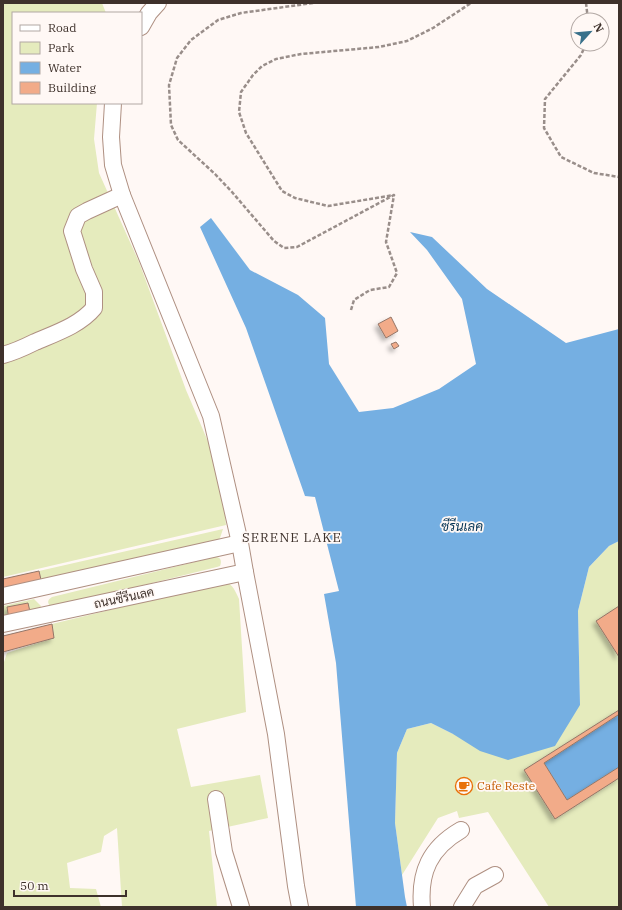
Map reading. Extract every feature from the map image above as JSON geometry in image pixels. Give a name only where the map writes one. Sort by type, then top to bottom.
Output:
[{"type":"street","points":[[142,25],[148,13],[158,3]]},
{"type":"street","points":[[114,104],[111,137],[113,165],[122,195],[211,416],[240,543],[276,734],[300,907]]},
{"type":"street","points":[[3,355],[55,334],[88,316],[94,308],[94,292],[84,269],[72,231],[78,216],[122,195]]},
{"type":"street","points":[[3,596],[240,543]]},
{"type":"street","name":"ถนนซีรีนเลค","points":[[3,624],[245,572]]},
{"type":"street","points":[[216,799],[224,852],[241,907]]},
{"type":"street","points":[[422,907],[423,876],[427,864],[441,844],[450,836],[461,830]]},
{"type":"street","points":[[462,907],[475,886],[495,875]]},
{"type":"path","points":[[313,3],[241,13],[218,20],[191,40],[177,58],[169,86],[171,125],[178,140],[215,174],[274,241],[284,248],[297,247],[394,195]]},
{"type":"path","points":[[394,195],[328,206],[295,198],[282,191],[246,133],[239,112],[241,92],[253,75],[262,66],[276,59],[301,54],[378,47],[407,41],[433,28],[471,3]]},
{"type":"path","points":[[582,52],[545,99],[544,128],[561,157],[594,173],[619,177]]},
{"type":"path","points":[[351,310],[354,300],[370,290],[389,287],[396,273],[386,242],[394,195]]},
{"type":"green space","points":[[3,3],[102,3],[106,12],[12,12],[12,104],[97,104],[94,139],[99,173],[139,262],[186,390],[221,472],[226,525],[3,577]]},
{"type":"green space","points":[[223,529],[220,538],[215,542],[42,584],[39,571]]},
{"type":"green space","points":[[619,541],[619,907],[549,907],[488,812],[459,818],[457,811],[438,818],[402,875],[395,823],[397,753],[407,729],[431,723],[453,734],[580,705],[578,611],[589,567],[609,546]]},
{"type":"green space","points":[[215,557],[219,558],[221,562],[220,566],[55,607],[51,607],[48,603],[48,600],[52,597]]},
{"type":"green space","points":[[225,582],[232,586],[239,599],[246,712],[177,729],[191,787],[260,775],[268,818],[209,831],[217,907],[122,907],[117,828],[104,836],[101,852],[67,863],[70,888],[96,889],[101,907],[3,907],[3,665],[7,653],[53,638],[52,624]]},
{"type":"green space","points":[[34,599],[41,606],[37,614],[3,620],[3,606]]},
{"type":"water","name":"ซีรีนเลค","points":[[211,218],[250,270],[298,295],[325,318],[329,364],[359,412],[393,408],[439,389],[476,364],[462,299],[427,250],[410,232],[432,237],[487,289],[566,343],[619,329],[619,541],[609,546],[589,567],[578,611],[580,705],[555,746],[508,760],[480,751],[453,734],[431,723],[407,729],[397,753],[395,823],[407,907],[356,907],[336,663],[324,594],[339,591],[315,497],[305,496],[246,328],[200,227]]},
{"type":"water","points":[[618,715],[619,767],[567,800],[544,763]]},
{"type":"building","points":[[391,317],[398,331],[386,338],[378,324]]},
{"type":"building","points":[[396,342],[399,346],[394,349],[391,344]]},
{"type":"building","points":[[39,571],[42,584],[3,593],[3,579]]},
{"type":"building","points":[[28,603],[31,616],[9,620],[7,607]]},
{"type":"building","points":[[619,606],[619,657],[596,621]]},
{"type":"building","points":[[52,624],[54,638],[3,652],[3,636]]},
{"type":"building","points":[[619,710],[619,717],[618,715],[544,763],[567,800],[619,767],[619,778],[555,819],[524,770]]},
{"type":"place","name":"Cafe Reste","points":[[464,786]]},
{"type":"district","name":"SERENE LAKE","points":[[292,537]]}]
